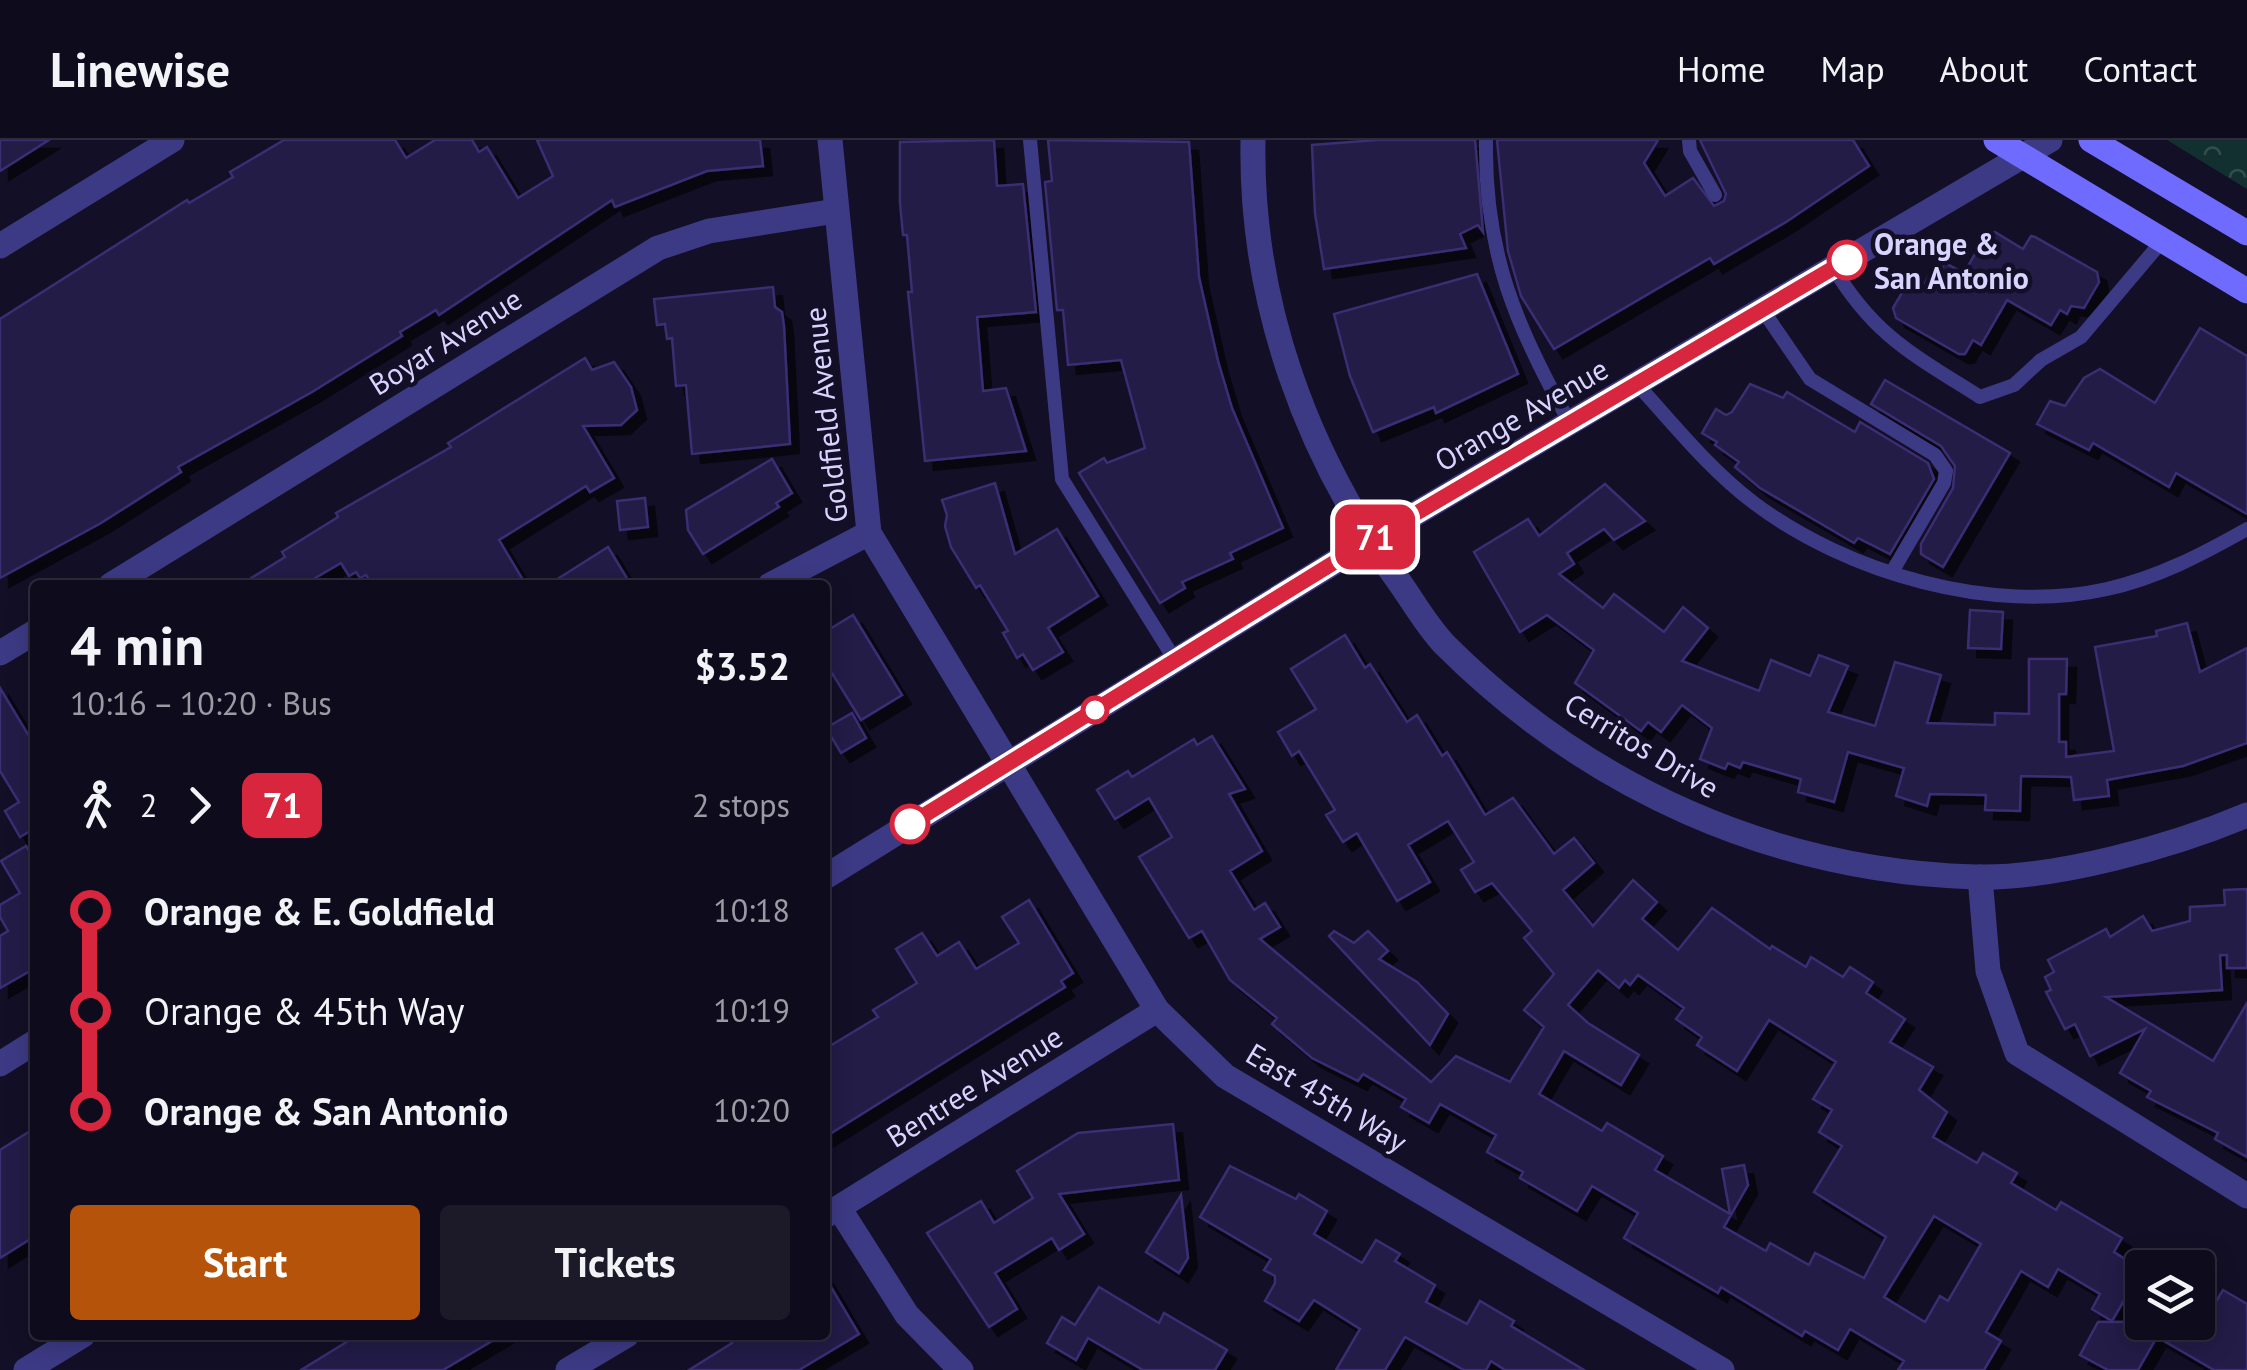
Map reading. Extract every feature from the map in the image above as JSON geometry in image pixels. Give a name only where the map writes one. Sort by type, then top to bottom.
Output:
[{"type":"main road","points":[[1996,140],[2247,291]]},
{"type":"main road","points":[[2091,140],[2247,233]]},
{"type":"street","points":[[0,246],[172,140]]},
{"type":"street","name":"Goldfield Avenue","points":[[830,140],[869,533],[1011,763]]},
{"type":"street","name":"Cerritos Drive","points":[[1253,140],[1264,260],[1282,359],[1318,450],[1369,541],[1443,642],[1586,756],[1663,802],[1748,840],[1855,867],[1980,878],[2082,865],[2202,834],[2247,815]]},
{"type":"street","name":"Orange Avenue","points":[[830,873],[1369,541],[2050,140]]},
{"type":"street","name":"Boyar Avenue","points":[[119,580],[658,248],[709,231],[836,211]]},
{"type":"street","points":[[780,580],[869,533]]},
{"type":"street","points":[[0,653],[30,635]]},
{"type":"street","name":"East 45th Way","points":[[1011,763],[1157,1010],[1225,1076],[1722,1370]]},
{"type":"street","points":[[1980,878],[1988,971],[2017,1052],[2247,1196]]},
{"type":"street","name":"Bentree Avenue","points":[[832,1212],[1157,1010]]},
{"type":"street","points":[[0,1064],[30,1045]]},
{"type":"street","points":[[832,1212],[908,1315],[961,1370]]},
{"type":"street","points":[[26,1370],[75,1340]]},
{"type":"street","points":[[568,1370],[618,1340]]},
{"type":"lane","points":[[1030,140],[1062,479],[1175,660]]},
{"type":"lane","points":[[1486,140],[1488,220],[1503,284],[1527,346],[1570,423]]},
{"type":"lane","points":[[1689,140],[1690,151],[1715,195]]},
{"type":"lane","points":[[1833,267],[1856,306],[1883,335],[1980,397],[2014,385],[2041,360],[2081,337],[2163,240]]},
{"type":"lane","points":[[1762,309],[1810,379],[1935,455],[1945,467],[1944,483],[1892,572]]},
{"type":"lane","points":[[1638,384],[1692,446],[1754,504],[1839,553],[1927,585],[2012,596],[2106,589],[2193,559],[2247,529]]},
{"type":"green space","points":[[2167,140],[2247,140],[2247,189]]},
{"type":"building","points":[[0,140],[49,140],[0,171]]},
{"type":"building","points":[[284,140],[395,140],[406,158],[435,140],[472,140],[479,152],[487,147],[518,198],[553,176],[537,140],[760,140],[763,166],[707,171],[615,207],[612,200],[439,315],[436,310],[312,392],[178,467],[181,472],[101,523],[0,578],[0,319],[187,200],[189,203],[233,177],[230,172]]},
{"type":"building","points":[[994,140],[997,186],[1023,184],[1036,312],[977,317],[983,391],[1006,388],[1026,451],[925,461],[908,292],[912,292],[907,235],[903,235],[900,203],[900,142]]},
{"type":"building","points":[[1048,140],[1189,142],[1199,277],[1218,361],[1232,408],[1283,528],[1230,553],[1233,559],[1182,582],[1185,588],[1160,603],[1079,473],[1104,458],[1107,463],[1145,448],[1121,360],[1068,365],[1063,310],[1057,310],[1045,182],[1052,181]]},
{"type":"building","points":[[1377,140],[1475,140],[1483,232],[1478,225],[1460,234],[1466,248],[1324,269],[1315,213],[1312,145]]},
{"type":"building","points":[[1497,140],[1658,140],[1644,163],[1665,196],[1693,178],[1714,206],[1724,201],[1726,194],[1700,140],[1853,140],[1869,166],[1714,264],[1710,258],[1554,349],[1521,296],[1508,251]]},
{"type":"building","points":[[1995,232],[2023,249],[2031,236],[2035,237],[2097,272],[2099,282],[2084,308],[2071,306],[2067,314],[2060,310],[2051,325],[2007,300],[1981,345],[1973,340],[1965,354],[1896,318],[1893,308],[1909,281],[1924,285],[1930,273],[1937,277],[1945,263],[1964,273],[1986,235]]},
{"type":"building","points":[[1477,274],[1518,374],[1436,413],[1434,407],[1373,432],[1350,376],[1334,314]]},
{"type":"building","points":[[773,287],[775,307],[782,312],[784,326],[790,444],[692,454],[686,385],[676,386],[672,338],[667,339],[665,324],[657,325],[654,299]]},
{"type":"building","points":[[2200,328],[2247,356],[2247,514],[2176,473],[2169,487],[2093,443],[2089,450],[2037,424],[2050,401],[2065,406],[2084,378],[2100,369],[2155,403]]},
{"type":"building","points":[[585,358],[592,370],[614,362],[631,387],[637,410],[621,425],[583,426],[614,478],[590,492],[586,486],[499,540],[523,580],[369,580],[366,575],[360,578],[356,572],[349,576],[341,563],[312,580],[248,580],[285,557],[282,552],[338,517],[336,513],[451,447],[448,443]]},
{"type":"building","points":[[1885,380],[2010,453],[1943,567],[1921,554],[1921,544],[1953,488],[1955,466],[1941,446],[1871,404]]},
{"type":"building","points":[[1750,384],[1783,398],[1787,392],[1855,432],[1860,422],[1928,463],[1934,479],[1890,554],[1858,538],[1854,543],[1760,488],[1735,467],[1739,462],[1702,433],[1716,409],[1726,415],[1732,412]]},
{"type":"building","points":[[772,459],[792,493],[776,503],[779,507],[703,554],[688,530],[686,510]]},
{"type":"building","points":[[995,483],[1015,554],[1057,529],[1098,596],[1048,628],[1063,652],[1033,670],[1023,654],[1017,658],[1003,633],[1008,631],[951,547],[945,526],[947,515],[942,500]]},
{"type":"building","points":[[1605,484],[1645,521],[1614,540],[1604,529],[1567,553],[1574,564],[1559,574],[1603,608],[1614,594],[1664,632],[1683,607],[1708,628],[1682,661],[1759,691],[1771,660],[1810,676],[1819,655],[1848,666],[1828,712],[1875,726],[1895,662],[1941,675],[1927,723],[1995,725],[1995,713],[2029,714],[2029,659],[2067,659],[2066,694],[2059,694],[2059,742],[2066,742],[2066,757],[2114,751],[2095,647],[2157,636],[2156,631],[2187,623],[2200,672],[2247,648],[2247,743],[2183,766],[2107,780],[2109,796],[2074,800],[2071,777],[2021,776],[2020,811],[1985,810],[1986,795],[1930,794],[1927,806],[1896,796],[1904,768],[1848,752],[1834,802],[1798,792],[1801,779],[1743,762],[1740,768],[1728,763],[1725,769],[1700,759],[1712,728],[1682,705],[1661,732],[1648,722],[1641,731],[1575,683],[1594,650],[1547,615],[1520,632],[1474,552],[1528,519],[1539,536]]},
{"type":"building","points":[[645,498],[648,527],[620,530],[617,501]]},
{"type":"building","points":[[608,547],[628,580],[556,580]]},
{"type":"building","points":[[1970,610],[2003,612],[2001,649],[1968,648]]},
{"type":"building","points":[[853,615],[902,695],[861,720],[830,670],[830,629]]},
{"type":"building","points":[[1345,635],[1365,668],[1370,664],[1407,722],[1417,715],[1442,756],[1447,752],[1485,815],[1513,798],[1554,854],[1574,838],[1594,863],[1563,890],[1593,926],[1633,880],[1657,902],[1642,919],[1678,950],[1712,908],[1770,949],[1772,946],[1806,967],[1811,957],[1843,977],[1850,967],[1873,982],[1866,993],[1905,1019],[1890,1042],[1933,1067],[1919,1090],[1947,1112],[1933,1137],[1977,1163],[1983,1153],[2017,1173],[2011,1183],[2056,1210],[2061,1202],[2122,1238],[2114,1252],[2125,1259],[2125,1299],[2112,1321],[2092,1309],[2100,1294],[2058,1269],[2048,1287],[2021,1271],[1986,1332],[2001,1341],[1984,1370],[1898,1370],[1904,1361],[1850,1329],[1838,1350],[1805,1331],[1802,1336],[1721,1287],[1718,1293],[1624,1238],[1638,1213],[1592,1186],[1577,1211],[1520,1178],[1523,1172],[1487,1152],[1496,1135],[1440,1104],[1429,1123],[1401,1107],[1406,1099],[1363,1074],[1358,1081],[1312,1058],[1272,1024],[1277,1018],[1230,980],[1202,931],[1189,938],[1139,857],[1172,837],[1149,798],[1115,819],[1097,790],[1128,771],[1132,777],[1194,739],[1197,745],[1212,736],[1245,789],[1229,794],[1262,851],[1230,871],[1254,910],[1265,903],[1280,927],[1260,939],[1431,1082],[1456,1056],[1510,1082],[1544,1027],[1524,1010],[1554,974],[1524,938],[1532,931],[1492,883],[1475,892],[1461,870],[1474,862],[1448,821],[1408,845],[1430,882],[1397,901],[1357,833],[1343,842],[1326,815],[1335,810],[1299,751],[1292,756],[1278,732],[1316,709],[1291,669]],"holes":[[[1598,970],[1619,988],[1625,980],[1630,985],[1638,975],[1684,1008],[1676,1019],[1702,1037],[1697,1045],[1737,1071],[1769,1020],[1836,1062],[1813,1099],[1832,1110],[1819,1132],[1842,1146],[1814,1192],[1886,1237],[1864,1278],[1815,1253],[1809,1265],[1770,1243],[1766,1251],[1724,1227],[1748,1185],[1744,1165],[1722,1169],[1730,1214],[1655,1170],[1663,1156],[1607,1123],[1602,1131],[1539,1094],[1564,1051],[1621,1085],[1639,1055],[1588,1023],[1568,1005]],[[1934,1216],[1981,1244],[1948,1301],[1940,1296],[1925,1322],[1884,1297]]]},
{"type":"building","points":[[0,688],[30,738],[30,831],[20,837],[5,811],[19,802],[0,771]]},
{"type":"building","points":[[852,713],[866,738],[841,753],[830,735],[830,726]]},
{"type":"building","points":[[26,846],[30,852],[30,971],[0,988],[0,936],[8,931],[0,917],[0,905],[20,893],[1,861]]},
{"type":"building","points":[[2247,889],[2247,968],[2227,968],[2227,955],[2220,955],[2222,990],[2106,997],[2213,1061],[2247,1003],[2247,1157],[2215,1139],[2218,1133],[2147,1097],[2151,1091],[2120,1073],[2145,1029],[2090,1056],[2075,1024],[2065,1029],[2046,992],[2051,990],[2045,977],[2054,972],[2048,960],[2106,929],[2110,937],[2143,916],[2152,931],[2190,921],[2190,907],[2225,905],[2224,890]]},
{"type":"building","points":[[1029,900],[1073,973],[1061,981],[1065,987],[830,1134],[830,1046],[878,1017],[873,1010],[917,983],[896,949],[922,933],[937,956],[959,942],[976,969],[1019,943],[1002,917]]},
{"type":"building","points":[[1334,931],[1354,943],[1368,931],[1388,951],[1379,959],[1417,982],[1448,1014],[1430,1045],[1329,936]]},
{"type":"building","points":[[1173,1124],[1179,1180],[1059,1194],[1084,1234],[1059,1250],[1052,1238],[995,1273],[1017,1309],[989,1327],[927,1233],[981,1201],[994,1223],[1033,1198],[1017,1171],[1078,1133]]},
{"type":"building","points":[[30,1131],[30,1239],[0,1258],[0,1150]]},
{"type":"building","points":[[1230,1166],[1296,1199],[1299,1194],[1327,1211],[1314,1234],[1362,1263],[1376,1240],[1400,1254],[1395,1261],[1435,1285],[1426,1302],[1467,1324],[1480,1301],[1514,1321],[1511,1326],[1584,1370],[1505,1370],[1491,1361],[1486,1370],[1464,1370],[1405,1337],[1385,1370],[1336,1370],[1360,1329],[1314,1300],[1299,1321],[1265,1301],[1275,1283],[1275,1276],[1264,1270],[1271,1259],[1200,1217]]},
{"type":"building","points":[[1181,1195],[1188,1258],[1179,1273],[1146,1252]]},
{"type":"building","points":[[830,1285],[859,1334],[799,1370],[689,1370],[732,1343],[730,1340],[830,1340]]},
{"type":"building","points":[[1099,1287],[1159,1323],[1164,1313],[1227,1350],[1215,1370],[1143,1370],[1088,1338],[1076,1360],[1047,1343],[1062,1317],[1075,1325]]},
{"type":"building","points":[[2223,1290],[2247,1304],[2247,1370],[2214,1370],[2162,1340],[2215,1340],[2215,1303]]},
{"type":"building","points":[[2098,1322],[2125,1322],[2125,1340],[2155,1340],[2138,1370],[2108,1370],[2080,1355]]},
{"type":"building","points":[[350,1340],[494,1340],[443,1370],[301,1370]]},
{"type":"bus line","name":"71","points":[[910,824],[1369,541],[1847,260]]},
{"type":"place","name":"Orange & San Antonio","points":[[1847,260]]}]
